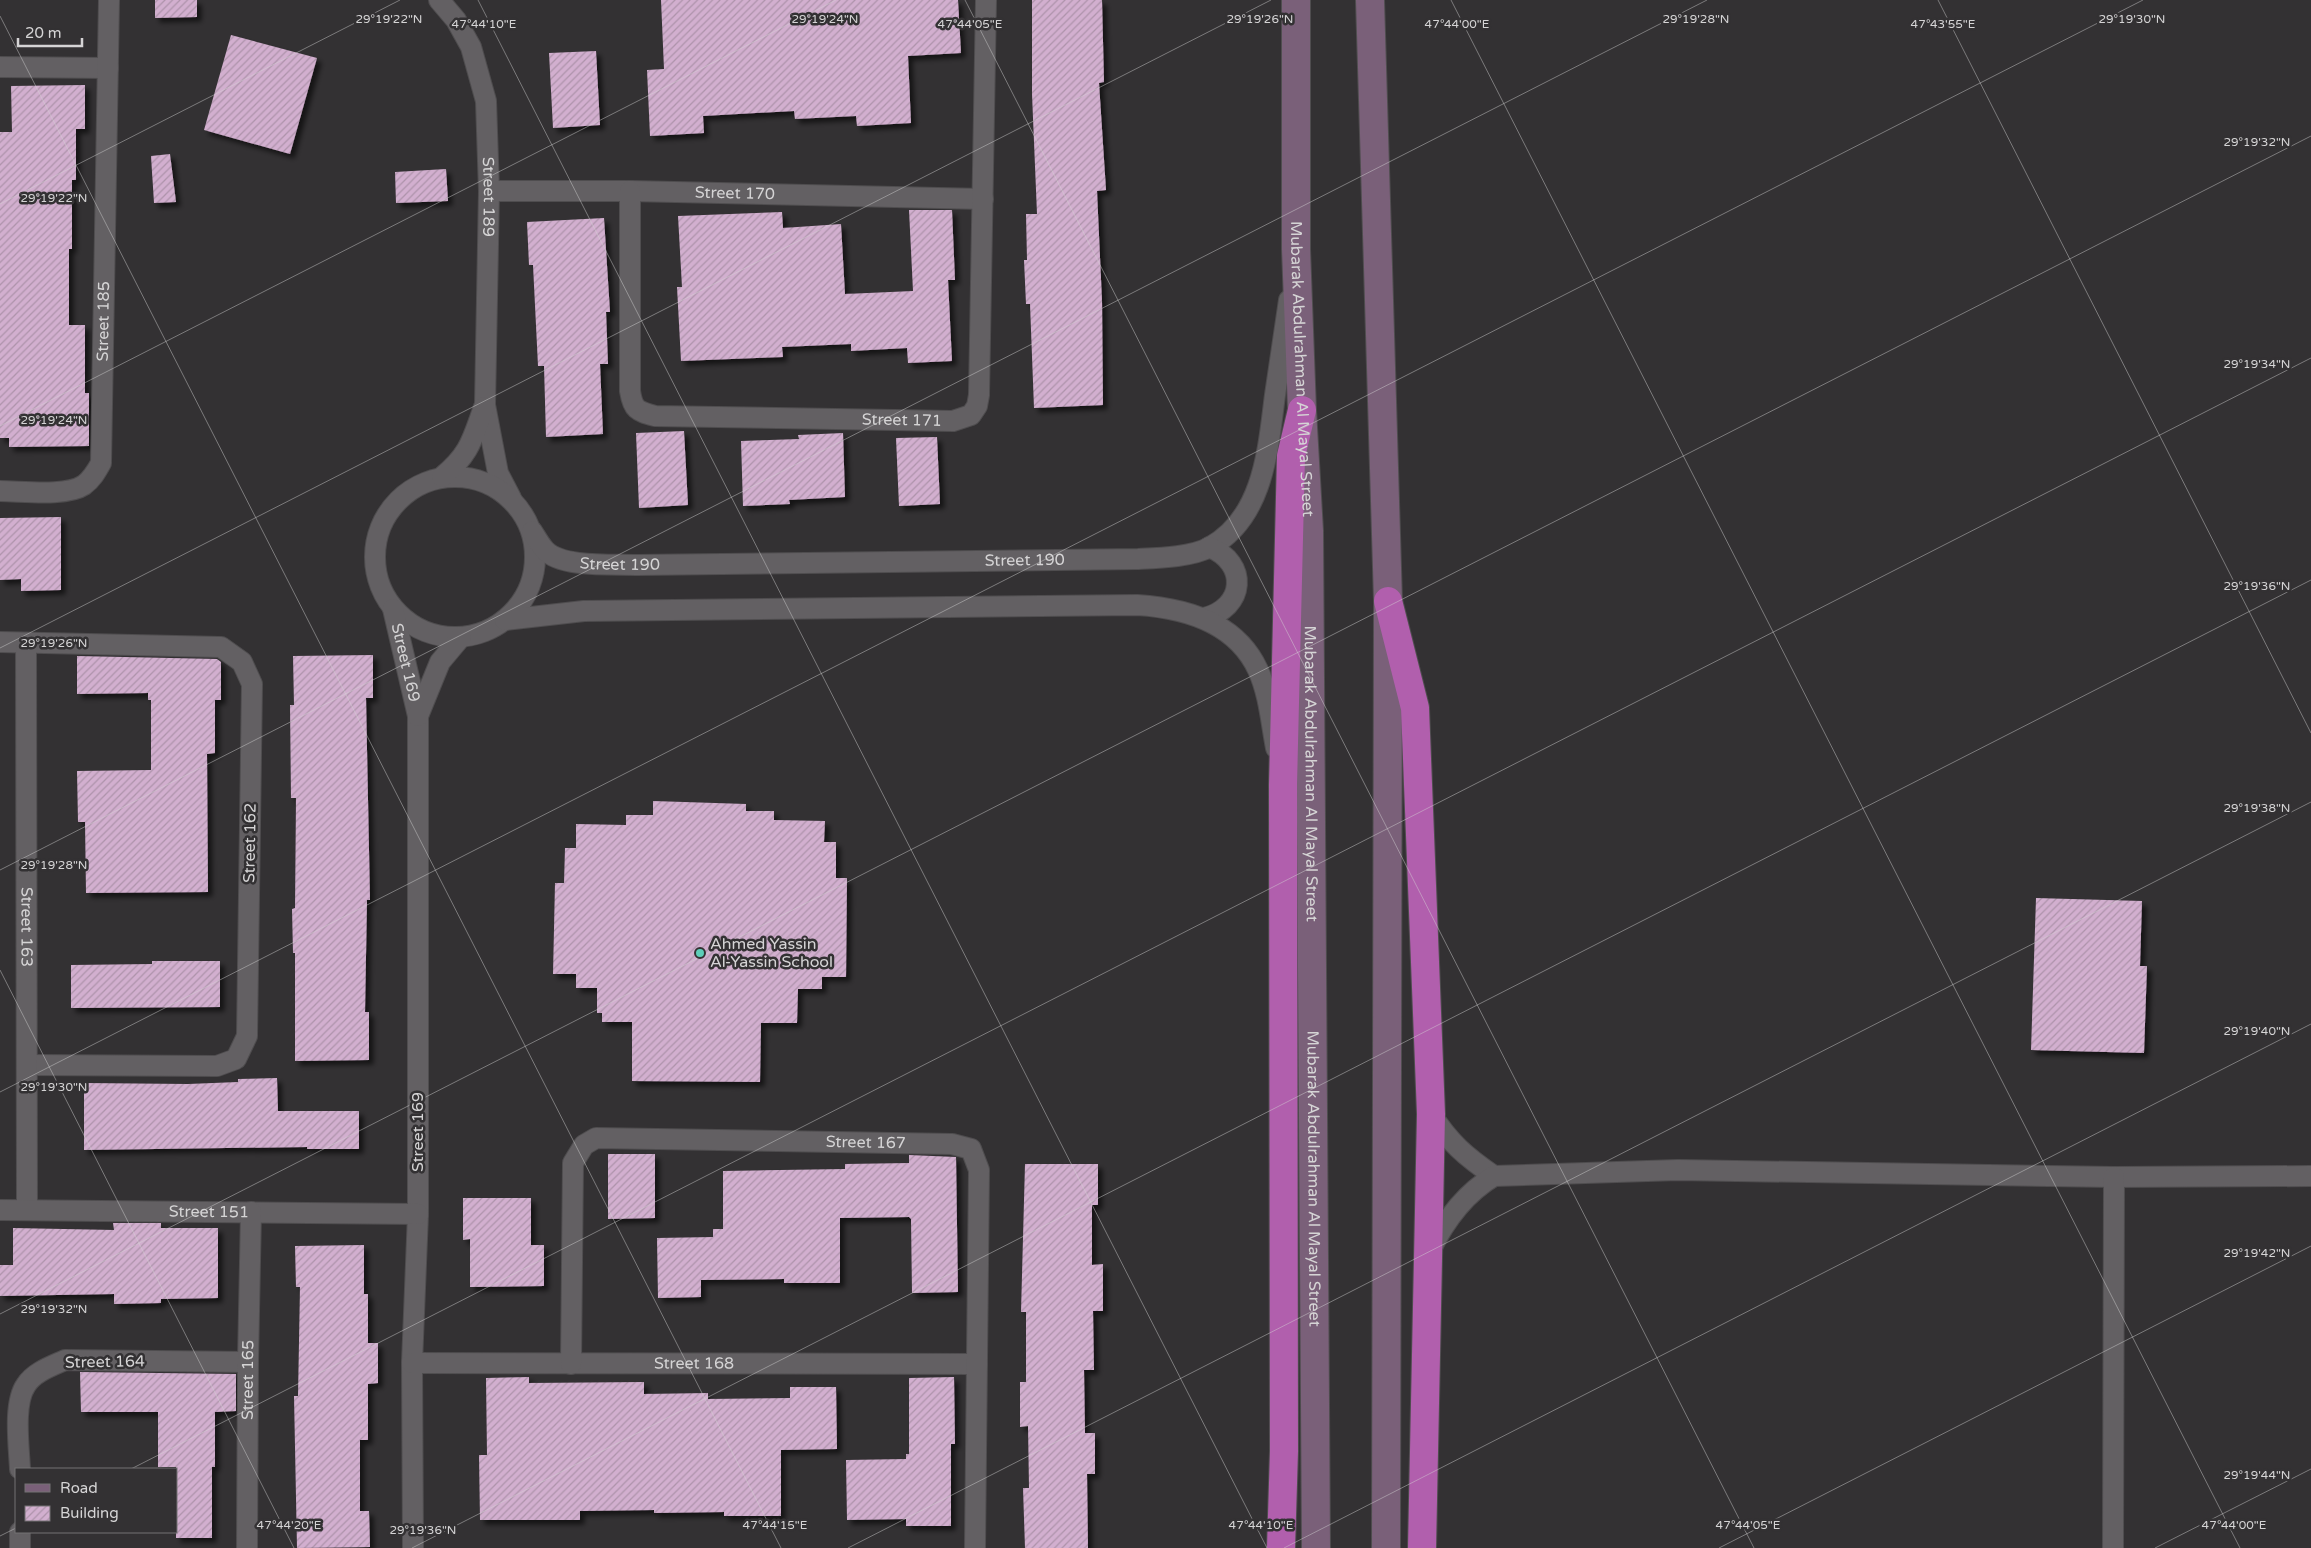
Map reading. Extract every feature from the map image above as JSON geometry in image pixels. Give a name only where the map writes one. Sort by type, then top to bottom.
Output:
[{"type":"highway","points":[[1281,1548],[1284,1451],[1283,785],[1291,456],[1302,410]]},
{"type":"highway","points":[[1388,601],[1415,708],[1431,1114],[1422,1548]]},
{"type":"main road","name":"Mubarak Abdulrahman Al Mayal Street","points":[[1296,0],[1296,249],[1309,531],[1316,1548]]},
{"type":"main road","points":[[1370,0],[1388,601],[1386,1548]]},
{"type":"street","name":"Street 185","points":[[0,491],[64,492],[83,486],[94,475],[101,464],[110,0]]},
{"type":"street","name":"Street 189","points":[[439,0],[460,26],[471,47],[479,70],[486,101],[489,191],[485,405],[498,473],[511,498]]},
{"type":"street","name":"Street 171","points":[[630,191],[630,391],[632,404],[637,410],[655,416],[953,421],[971,415],[977,406],[979,395],[986,0]]},
{"type":"street","points":[[0,67],[108,68]]},
{"type":"street","name":"Street 170","points":[[489,191],[630,191],[983,198]]},
{"type":"street","name":"Street 190","points":[[532,531],[546,552],[561,559],[582,564],[1138,559],[1174,556],[1209,547],[1225,535],[1250,505],[1265,469],[1296,249]]},
{"type":"street","name":"Street 189","points":[[442,477],[457,464],[470,447],[485,405]]},
{"type":"street","points":[[467,476],[491,484],[511,498],[523,513],[532,531],[536,555],[532,580],[522,602],[505,620],[484,632],[461,637],[436,635],[412,626],[392,609],[380,588],[374,565],[375,541],[384,518],[398,498],[418,484],[442,477],[467,476]]},
{"type":"street","points":[[1204,618],[1216,616],[1225,610],[1232,601],[1237,579],[1234,568],[1228,559],[1220,552],[1209,547]]},
{"type":"street","points":[[505,620],[584,611],[1137,605],[1172,608],[1204,618],[1236,639],[1249,653],[1258,670],[1264,688],[1283,785]]},
{"type":"street","name":"Street 169","points":[[392,609],[418,716],[418,1214],[412,1363],[413,1548]]},
{"type":"street","name":"Street 169","points":[[418,716],[440,662],[461,637]]},
{"type":"street","name":"Street 162","points":[[0,642],[221,647],[242,662],[252,684],[247,1036],[236,1059],[216,1066],[26,1065]]},
{"type":"street","name":"Street 163","points":[[26,643],[26,1210]]},
{"type":"street","points":[[1431,1114],[1447,1138],[1469,1159],[1494,1176]]},
{"type":"street","name":"Street 167","points":[[571,1364],[573,1163],[584,1145],[596,1138],[952,1144],[971,1149],[979,1170],[975,1548]]},
{"type":"street","points":[[1427,1258],[1440,1229],[1462,1201],[1480,1184],[1494,1176],[1678,1170],[2114,1177],[2311,1176]]},
{"type":"street","points":[[2113,1548],[2114,1177]]},
{"type":"street","name":"Street 151","points":[[0,1210],[418,1214]]},
{"type":"street","name":"Street 165","points":[[247,1548],[251,1212]]},
{"type":"street","name":"Street 164","points":[[20,1468],[19,1402],[26,1385],[39,1373],[65,1360],[248,1362]]},
{"type":"street","name":"Street 168","points":[[412,1363],[977,1364]]},
{"type":"street","points":[[20,1533],[20,1548]]},
{"type":"building","points":[[155,0],[197,0],[197,17],[155,18]]},
{"type":"building","points":[[661,0],[958,0],[961,53],[908,56],[911,123],[857,126],[856,116],[795,119],[794,111],[703,116],[704,133],[650,136],[647,70],[664,69]]},
{"type":"building","points":[[1032,0],[1102,0],[1104,82],[1099,83],[1106,190],[1097,191],[1102,301],[1103,405],[1034,408],[1030,304],[1026,304],[1024,260],[1027,260],[1026,214],[1037,214],[1032,94]]},
{"type":"building","points":[[231,35],[317,58],[290,154],[204,130]]},
{"type":"building","points":[[596,51],[600,125],[553,128],[549,53]]},
{"type":"building","points":[[85,85],[85,129],[76,129],[76,180],[72,180],[72,249],[69,249],[69,325],[85,325],[85,393],[89,393],[89,446],[9,447],[9,438],[0,438],[0,132],[12,132],[11,86]]},
{"type":"building","points":[[170,154],[176,202],[154,203],[151,156]]},
{"type":"building","points":[[446,169],[448,201],[396,203],[395,172]]},
{"type":"building","points":[[909,210],[952,210],[955,280],[948,280],[952,361],[908,363],[907,348],[851,351],[851,344],[782,347],[783,357],[681,361],[677,287],[682,287],[678,216],[782,212],[783,228],[841,224],[845,294],[913,291]]},
{"type":"building","points":[[604,218],[610,312],[606,312],[608,364],[600,364],[603,434],[546,437],[544,366],[538,366],[533,265],[529,265],[527,222]]},
{"type":"building","points":[[684,431],[688,505],[639,508],[636,433]]},
{"type":"building","points":[[843,433],[845,497],[789,500],[790,504],[743,506],[741,441],[799,439],[798,435]]},
{"type":"building","points":[[937,437],[940,504],[899,506],[896,438]]},
{"type":"building","points":[[61,517],[61,590],[21,591],[21,579],[0,580],[0,518]]},
{"type":"building","points":[[373,655],[373,698],[366,698],[370,900],[367,900],[365,1012],[369,1012],[369,1060],[295,1061],[295,953],[293,953],[292,909],[295,908],[296,798],[291,798],[290,705],[294,705],[293,656]]},
{"type":"building","points":[[77,656],[217,659],[221,662],[221,700],[215,700],[215,753],[207,754],[208,892],[86,893],[85,822],[78,822],[77,771],[151,770],[151,700],[148,700],[148,693],[77,694]]},
{"type":"building","name":"Ahmed Yassin Al-Yassin School","points":[[653,801],[746,804],[746,811],[774,811],[774,820],[825,821],[824,842],[836,842],[836,878],[847,878],[846,977],[822,977],[822,989],[798,989],[797,1023],[761,1023],[760,1082],[632,1081],[632,1022],[602,1022],[602,1013],[597,1013],[597,988],[576,988],[576,974],[553,974],[555,883],[564,883],[565,848],[576,848],[576,824],[626,825],[626,815],[653,815]]},
{"type":"building","points":[[2036,898],[2142,901],[2140,966],[2147,966],[2144,1053],[2031,1050]]},
{"type":"building","points":[[152,961],[220,961],[220,1007],[71,1008],[71,965],[152,964]]},
{"type":"building","points":[[277,1078],[278,1111],[359,1111],[359,1149],[307,1149],[307,1147],[84,1150],[84,1083],[188,1084],[238,1082],[238,1079]]},
{"type":"building","points":[[608,1154],[655,1154],[655,1218],[608,1219]]},
{"type":"building","points":[[909,1155],[956,1157],[958,1292],[912,1293],[911,1219],[909,1217],[840,1218],[840,1283],[784,1283],[784,1279],[701,1280],[701,1297],[658,1298],[657,1238],[713,1237],[713,1229],[723,1229],[723,1171],[845,1169],[845,1164],[909,1163]]},
{"type":"building","points":[[1025,1164],[1098,1164],[1098,1205],[1092,1205],[1092,1265],[1103,1264],[1103,1311],[1093,1311],[1094,1370],[1084,1370],[1085,1433],[1095,1433],[1095,1474],[1087,1474],[1088,1548],[1025,1548],[1023,1488],[1029,1488],[1028,1426],[1020,1427],[1020,1382],[1026,1382],[1026,1312],[1021,1312]]},
{"type":"building","points":[[463,1198],[531,1198],[531,1245],[544,1245],[544,1286],[470,1287],[470,1239],[463,1240]]},
{"type":"building","points":[[113,1223],[161,1223],[161,1228],[218,1228],[218,1298],[161,1299],[161,1303],[114,1304],[114,1294],[0,1296],[0,1265],[13,1265],[13,1228],[114,1230]]},
{"type":"building","points":[[364,1245],[364,1294],[368,1294],[368,1343],[378,1343],[378,1383],[368,1384],[368,1440],[360,1440],[360,1511],[369,1511],[370,1547],[297,1548],[294,1396],[298,1396],[300,1287],[296,1287],[295,1246]]},
{"type":"building","points":[[80,1372],[236,1374],[236,1411],[215,1412],[215,1467],[212,1467],[212,1538],[176,1538],[176,1533],[178,1533],[178,1468],[158,1467],[158,1412],[81,1412]]},
{"type":"building","points":[[529,1377],[529,1383],[644,1382],[644,1394],[708,1393],[708,1399],[790,1398],[790,1387],[836,1387],[837,1449],[781,1450],[781,1516],[724,1516],[724,1512],[654,1513],[654,1510],[580,1511],[580,1520],[480,1520],[479,1455],[487,1455],[486,1378]]},
{"type":"building","points":[[954,1377],[955,1444],[951,1444],[951,1526],[906,1526],[906,1519],[847,1520],[846,1460],[906,1459],[906,1454],[909,1454],[909,1378]]},
{"type":"place","name":"Ahmed Yassin Al-Yassin School","points":[[700,953]]}]
